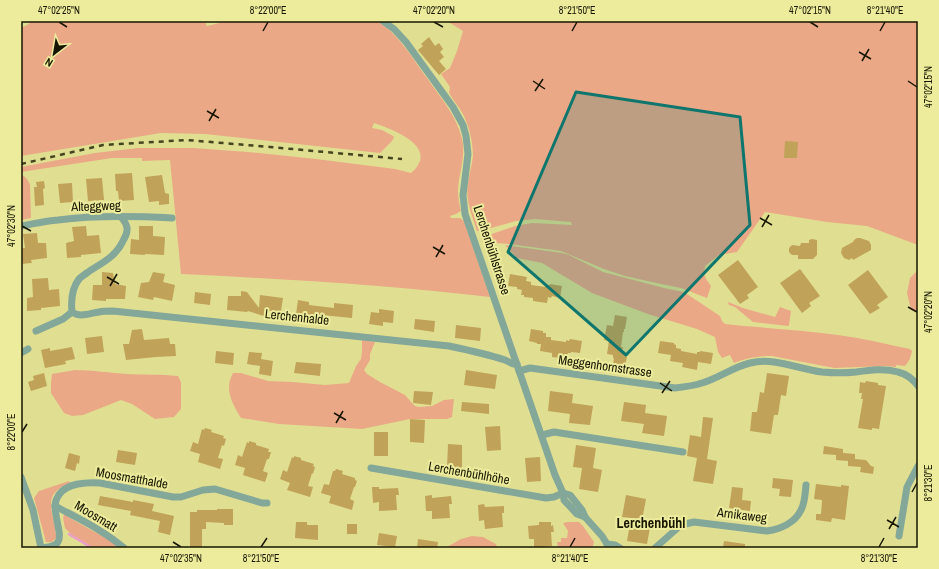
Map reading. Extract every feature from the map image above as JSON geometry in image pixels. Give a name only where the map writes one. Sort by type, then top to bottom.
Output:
[{"type":"street","name":"Lerchenbühlstrasse","points":[[383,21],[394,29],[406,42],[453,107],[463,125],[468,154],[463,195],[466,214],[555,475],[564,493],[570,495],[582,510],[585,518],[607,547],[615,545],[620,548]]},
{"type":"street","name":"Alteggweg","points":[[21,226],[58,220],[121,217],[172,218]]},
{"type":"street","points":[[36,331],[63,319],[72,312],[71,304],[74,288],[79,280],[88,272],[111,258],[120,249],[127,230],[125,222],[121,217]]},
{"type":"street","name":"Lerchenhalde","points":[[72,312],[82,315],[100,311],[112,311],[449,346],[479,352],[506,361],[518,368]]},
{"type":"street","points":[[21,353],[28,348]]},
{"type":"street","name":"Meggenhornstrasse","points":[[518,368],[530,368],[675,388],[702,383],[750,363],[762,361],[777,362],[822,372],[854,372],[867,370],[896,371],[907,376],[918,386]]},
{"type":"street","points":[[542,435],[554,432],[683,452]]},
{"type":"street","points":[[899,536],[907,487],[918,466]]},
{"type":"street","name":"Lerchenbühlhöhe","points":[[370,468],[546,498],[564,493]]},
{"type":"street","points":[[21,477],[33,510],[41,548],[53,546],[59,539],[60,535],[55,506]]},
{"type":"street","name":"Moosmatthalde","points":[[55,506],[58,495],[66,488],[76,484],[90,482],[174,498],[181,498],[203,490],[215,489],[262,503],[267,503]]},
{"type":"street","name":"Arnikaweg","points":[[655,548],[681,525],[694,522],[767,531],[777,530],[798,516],[804,499],[806,485]]},
{"type":"street","name":"Moosmatt","points":[[55,506],[94,526],[124,548]]},
{"type":"highlighted area","points":[[576,92],[740,117],[750,225],[626,355],[508,252]]},
{"type":"shaded area","points":[[32,21],[201,21],[201,23],[205,22],[207,26],[228,21],[377,21],[399,39],[448,107],[460,131],[463,146],[463,158],[458,190],[461,211],[450,216],[451,218],[460,218],[464,221],[490,297],[336,283],[181,274],[170,160],[142,161],[142,158],[112,158],[21,172],[21,167],[95,153],[138,148],[193,148],[316,159],[395,169],[411,173],[420,161],[420,154],[417,147],[404,136],[374,123],[372,128],[382,130],[394,137],[380,153],[205,134],[161,133],[21,156],[21,28]]},
{"type":"shaded area","points":[[447,21],[918,21],[918,245],[867,226],[827,222],[765,212],[737,252],[719,255],[705,266],[704,274],[711,286],[707,298],[681,288],[625,276],[561,251],[482,242],[482,239],[486,236],[515,226],[532,223],[572,225],[571,222],[535,219],[516,221],[477,231],[467,195],[468,180],[473,156],[470,134],[463,114],[449,93],[450,87],[441,74],[450,68],[463,31]]},
{"type":"shaded area","points":[[21,176],[24,176],[30,184],[31,218],[21,220]]},
{"type":"shaded area","points":[[505,245],[562,253],[603,272],[684,292],[720,316],[725,324],[856,338],[910,349],[912,351],[911,355],[905,366],[896,365],[896,367],[834,368],[772,356],[762,356],[734,363],[730,355],[722,358],[718,352],[715,337],[697,329],[648,314],[592,293],[542,263],[517,258]]},
{"type":"shaded area","points":[[918,270],[918,313],[911,310],[907,293],[910,278]]},
{"type":"shaded area","points":[[728,302],[775,317],[780,307],[791,311],[789,325],[753,322],[735,307],[729,305]]},
{"type":"shaded area","points":[[362,340],[375,342],[370,354],[370,360],[364,370],[367,374],[405,395],[415,406],[432,406],[444,400],[454,399],[452,417],[447,419],[410,419],[362,429],[279,424],[241,418],[232,402],[229,385],[233,373],[241,373],[268,381],[325,385],[349,383],[356,366],[361,359]]},
{"type":"shaded area","points":[[75,370],[178,376],[181,382],[181,409],[174,417],[155,419],[132,404],[121,400],[83,415],[72,416],[64,413],[51,393],[51,383],[52,374]]},
{"type":"shaded area","points":[[69,481],[70,483],[61,487],[52,498],[51,504],[56,538],[52,542],[46,542],[34,498],[39,491]]},
{"type":"shaded area","points":[[64,514],[120,548],[91,548],[65,528],[63,518]]},
{"type":"shaded area","name":"Lerchenbühl","points":[[579,522],[583,526],[594,542],[591,548],[558,548],[557,542],[561,542],[561,538],[567,538],[568,531],[563,523]]},
{"type":"shaded area","points":[[472,536],[483,537],[496,544],[497,548],[447,548],[461,539]]},
{"type":"building","points":[[429,37],[435,46],[439,43],[443,49],[440,52],[444,57],[439,61],[446,69],[439,75],[418,50],[423,46],[421,44]]},
{"type":"building","points":[[785,141],[798,142],[797,158],[784,158]]},
{"type":"building","points":[[132,173],[134,200],[119,201],[118,191],[116,191],[115,174]]},
{"type":"building","points":[[162,175],[165,193],[169,194],[169,204],[159,205],[159,201],[149,202],[145,177]]},
{"type":"building","points":[[102,178],[104,200],[88,201],[86,179]]},
{"type":"building","points":[[44,181],[44,205],[35,206],[34,187],[37,187],[36,182]]},
{"type":"building","points":[[72,183],[73,202],[60,203],[58,184]]},
{"type":"building","points":[[86,226],[87,236],[99,235],[101,253],[67,258],[66,243],[74,241],[72,227]]},
{"type":"building","points":[[139,226],[153,226],[153,236],[165,237],[164,255],[130,254],[131,239],[139,240]]},
{"type":"building","points":[[37,233],[38,243],[46,243],[47,258],[31,260],[32,263],[21,264],[21,248],[25,248],[23,234]]},
{"type":"building","points":[[857,238],[869,241],[871,250],[853,260],[852,258],[849,260],[844,258],[841,253],[842,248]]},
{"type":"building","points":[[809,240],[817,240],[817,255],[813,259],[798,259],[798,255],[792,255],[789,252],[789,248],[792,245],[800,246],[801,243],[809,243]]},
{"type":"building","points":[[738,260],[758,287],[747,295],[749,298],[740,304],[718,275]]},
{"type":"building","points":[[800,269],[820,296],[809,303],[811,306],[802,313],[780,283]]},
{"type":"building","points":[[868,270],[888,297],[877,305],[880,308],[870,314],[848,285]]},
{"type":"building","points":[[102,272],[113,273],[115,284],[126,286],[125,299],[106,299],[106,301],[92,300],[93,285],[102,285]]},
{"type":"building","points":[[153,272],[165,274],[163,282],[175,285],[172,301],[154,297],[153,300],[138,297],[141,283],[149,282]]},
{"type":"building","points":[[510,274],[527,277],[526,281],[531,282],[531,285],[546,287],[546,285],[550,284],[562,286],[560,298],[552,296],[551,298],[548,297],[547,303],[533,301],[533,298],[524,297],[524,295],[521,295],[522,290],[517,289],[517,287],[508,286]]},
{"type":"building","points":[[48,278],[49,290],[59,289],[60,306],[27,311],[27,298],[33,297],[32,279]]},
{"type":"building","points":[[241,291],[247,292],[259,308],[260,295],[283,298],[281,311],[267,311],[267,317],[248,311],[227,310],[228,296],[241,296]]},
{"type":"building","points":[[195,292],[211,294],[210,305],[194,303]]},
{"type":"building","points":[[298,300],[309,302],[309,305],[334,308],[334,303],[353,305],[352,318],[322,315],[321,319],[299,316],[296,314]]},
{"type":"building","points":[[379,309],[394,311],[393,323],[383,322],[383,326],[369,324],[371,312],[379,313]]},
{"type":"building","points":[[615,315],[627,317],[621,347],[623,347],[622,352],[626,353],[627,357],[625,366],[613,364],[613,355],[607,354],[609,341],[604,340],[607,325],[613,326]]},
{"type":"building","points":[[415,319],[435,321],[434,332],[414,329]]},
{"type":"building","points":[[456,325],[481,328],[480,341],[455,338]]},
{"type":"building","points":[[142,329],[144,340],[169,338],[170,344],[175,344],[176,356],[126,360],[123,344],[129,344],[132,330]]},
{"type":"building","points":[[531,329],[543,331],[543,333],[546,333],[546,337],[551,337],[551,340],[566,342],[566,340],[569,341],[570,339],[582,341],[580,353],[568,353],[567,359],[552,357],[552,353],[540,351],[541,344],[529,341]]},
{"type":"building","points":[[102,336],[104,352],[87,354],[85,338]]},
{"type":"building","points":[[660,341],[674,343],[676,348],[681,349],[681,351],[697,354],[697,352],[700,351],[713,353],[711,364],[698,362],[697,370],[682,367],[683,363],[670,361],[671,355],[658,353]]},
{"type":"building","points":[[72,347],[75,359],[65,361],[66,364],[45,368],[41,350],[50,348],[50,351]]},
{"type":"building","points":[[216,351],[234,353],[233,365],[215,363]]},
{"type":"building","points":[[249,352],[262,353],[261,359],[273,361],[271,376],[259,374],[260,366],[247,364]]},
{"type":"building","points":[[296,362],[321,364],[320,376],[294,373]]},
{"type":"building","points":[[466,370],[497,375],[495,389],[464,385]]},
{"type":"building","points":[[44,373],[47,386],[31,391],[28,382],[34,380],[33,376]]},
{"type":"building","points":[[767,373],[789,376],[786,396],[781,395],[778,415],[774,415],[771,434],[750,431],[752,412],[757,412],[760,392],[764,393]]},
{"type":"building","points":[[866,381],[886,386],[879,429],[872,428],[872,430],[858,428],[863,399],[861,399],[862,393],[859,393],[860,382],[865,383]]},
{"type":"building","points":[[414,391],[433,392],[431,405],[413,403]]},
{"type":"building","points":[[550,391],[573,394],[572,403],[593,406],[590,425],[569,423],[570,414],[548,411]]},
{"type":"building","points":[[462,402],[489,404],[489,414],[461,411]]},
{"type":"building","points":[[624,402],[646,405],[645,413],[667,416],[664,436],[642,433],[644,424],[621,421]]},
{"type":"building","points":[[703,417],[713,418],[707,459],[717,461],[713,484],[693,481],[697,458],[687,456],[690,435],[701,437]]},
{"type":"building","points":[[410,419],[425,420],[424,443],[410,442]]},
{"type":"building","points":[[500,426],[501,450],[487,451],[485,427]]},
{"type":"building","points":[[205,428],[212,430],[211,432],[224,436],[223,438],[226,439],[224,446],[222,445],[218,458],[223,459],[220,469],[198,462],[200,454],[190,451],[193,442],[198,444],[202,429],[204,430]]},
{"type":"building","points":[[374,432],[388,432],[388,456],[374,456]]},
{"type":"building","points":[[249,441],[269,449],[268,452],[271,452],[263,471],[268,473],[265,482],[243,475],[245,468],[235,465],[238,455],[242,457],[247,442],[249,443]]},
{"type":"building","points":[[448,444],[462,445],[462,469],[447,468]]},
{"type":"building","points":[[576,445],[596,448],[593,468],[602,470],[598,492],[579,489],[582,468],[573,467]]},
{"type":"building","points":[[824,446],[843,449],[843,453],[855,454],[855,459],[866,460],[871,466],[874,467],[873,474],[860,472],[861,467],[848,466],[848,461],[836,460],[836,455],[823,454]]},
{"type":"building","points":[[118,450],[137,453],[135,465],[116,462]]},
{"type":"building","points":[[69,453],[80,456],[79,464],[77,463],[75,471],[65,468]]},
{"type":"building","points":[[294,456],[314,464],[313,466],[315,467],[308,486],[313,487],[310,497],[287,490],[290,483],[280,479],[283,470],[287,472],[292,457],[294,458]]},
{"type":"building","points":[[540,457],[541,481],[527,482],[525,458]]},
{"type":"building","points":[[336,469],[343,471],[342,474],[355,478],[357,481],[350,499],[354,501],[352,510],[329,503],[331,496],[321,493],[324,484],[329,485],[333,471]]},
{"type":"building","points":[[773,478],[793,480],[791,497],[779,496],[780,489],[772,488]]},
{"type":"building","points":[[816,484],[841,487],[841,485],[849,486],[845,520],[832,518],[831,522],[816,520],[816,514],[821,514],[822,500],[814,499]]},
{"type":"building","points":[[372,487],[379,487],[379,489],[398,488],[399,495],[396,495],[397,510],[379,511],[379,502],[373,503]]},
{"type":"building","points":[[732,487],[743,488],[742,500],[751,501],[750,511],[729,508]]},
{"type":"building","points":[[432,495],[432,498],[451,496],[452,504],[449,504],[450,518],[432,519],[432,511],[426,511],[425,496]]},
{"type":"building","points":[[626,495],[646,499],[642,520],[651,522],[647,544],[627,541],[631,518],[622,517]]},
{"type":"building","points":[[100,496],[154,504],[152,511],[174,516],[170,535],[158,532],[160,521],[130,515],[131,511],[98,505]]},
{"type":"building","points":[[484,504],[485,507],[504,506],[504,513],[502,513],[503,527],[485,529],[484,520],[479,521],[478,505]]},
{"type":"building","points":[[233,509],[233,525],[206,522],[206,529],[202,529],[202,548],[190,548],[190,512],[197,512],[197,510]]},
{"type":"building","points":[[296,522],[307,522],[307,525],[318,525],[318,540],[295,538]]},
{"type":"building","points":[[539,522],[551,522],[551,526],[553,525],[554,532],[551,532],[552,546],[534,548],[534,539],[529,539],[528,526],[539,525]]},
{"type":"building","points":[[347,524],[357,524],[357,534],[347,534]]},
{"type":"building","points":[[379,533],[397,536],[395,547],[377,545]]},
{"type":"building","points":[[418,539],[438,542],[437,548],[417,548]]},
{"type":"building","points":[[724,541],[745,544],[745,548],[723,548]]},
{"type":"waterway","points":[[69,534],[91,548]]},
{"type":"railway","points":[[21,164],[103,145],[187,140],[402,159]]},
{"type":"district","name":"Lerchenbühl","points":[[651,523]]}]
